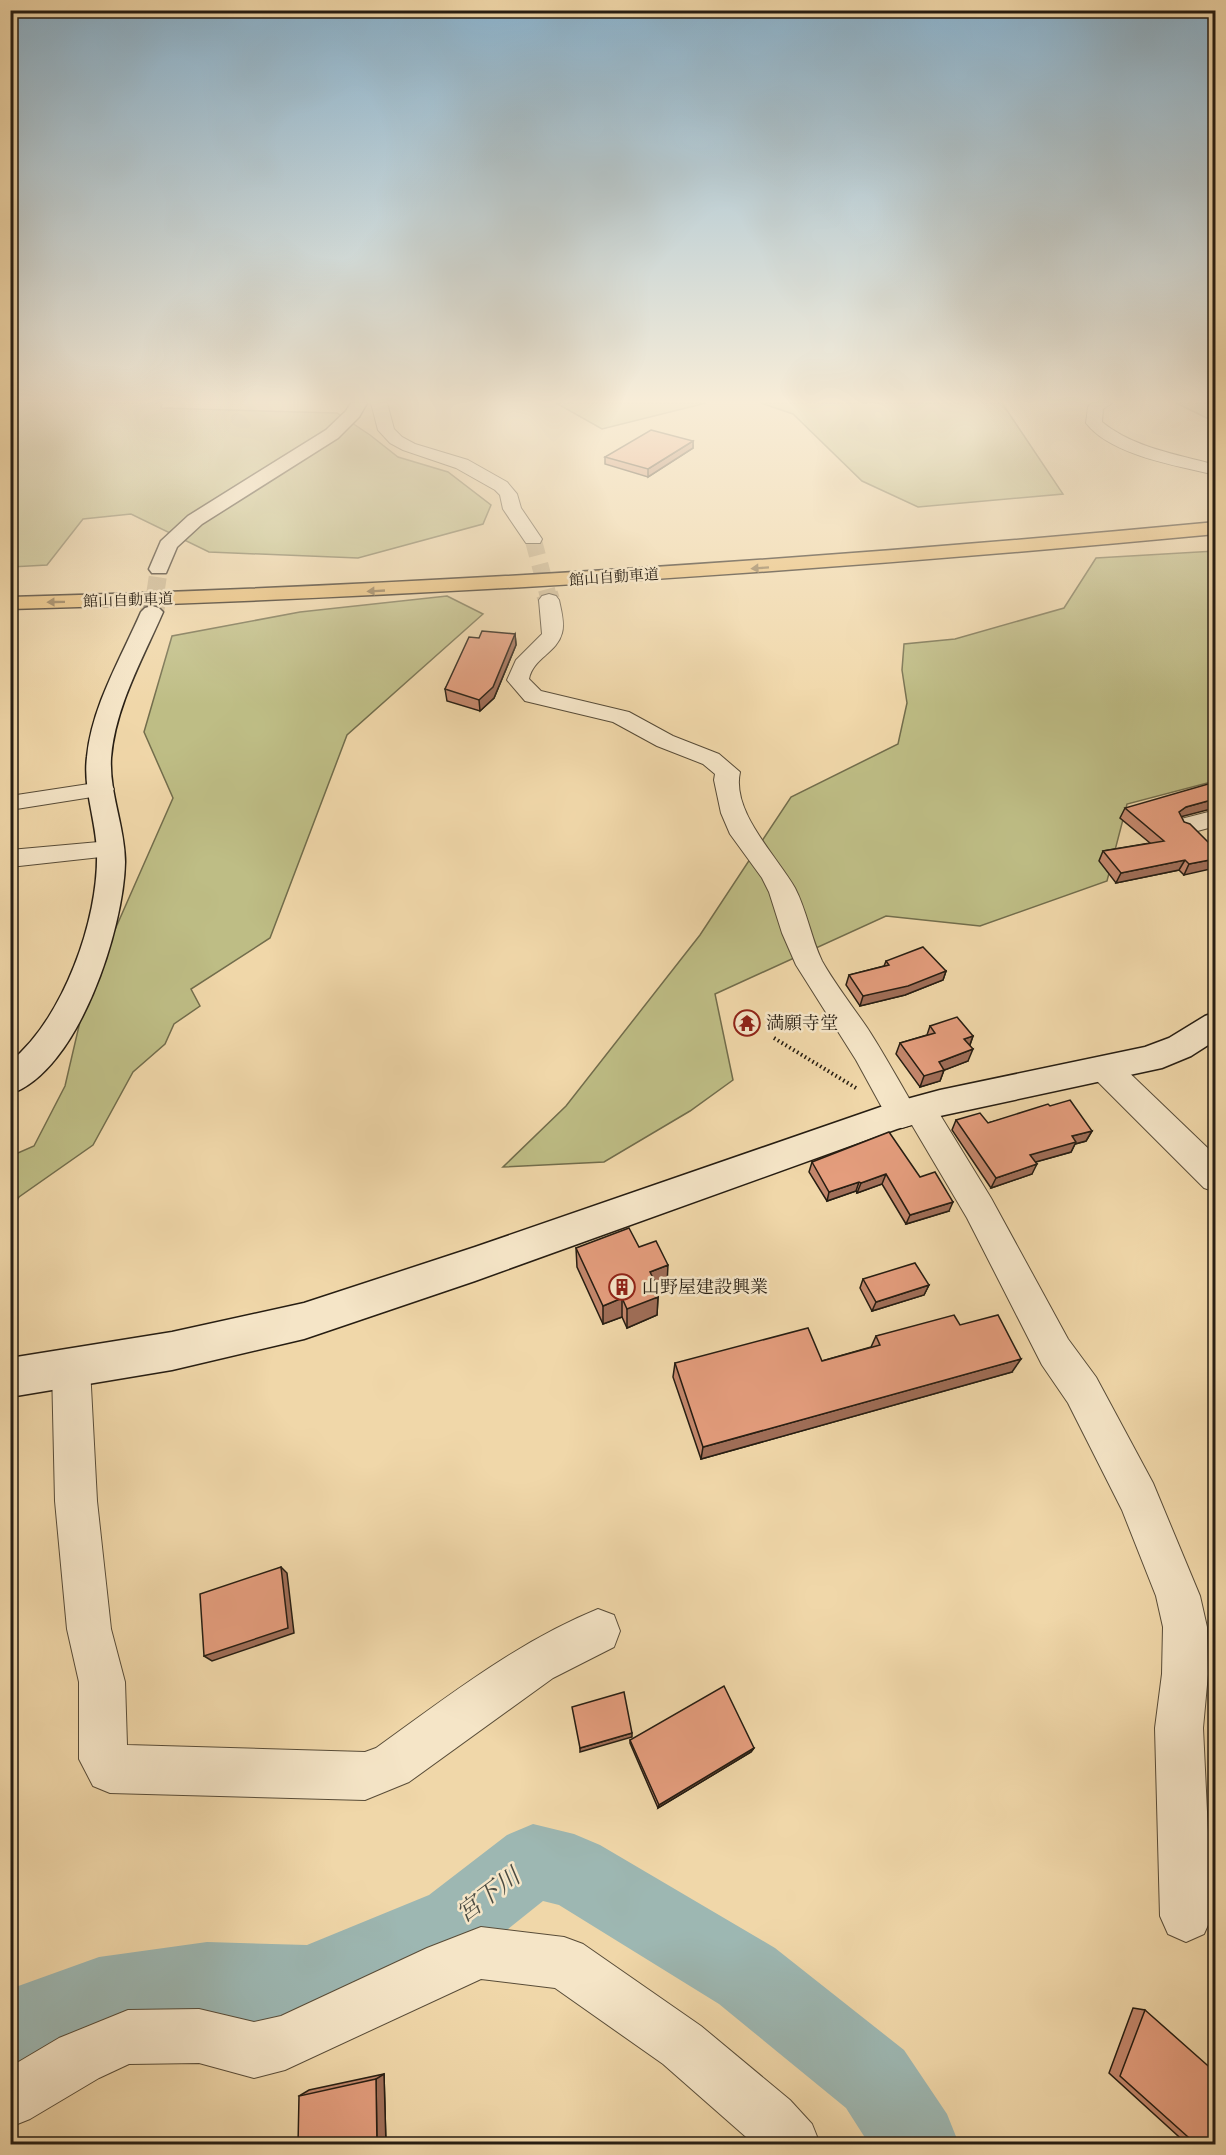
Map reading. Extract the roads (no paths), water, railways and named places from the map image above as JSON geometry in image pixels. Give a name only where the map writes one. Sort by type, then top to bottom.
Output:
[{"type":"highway","name":"館山自動車道","points":[[10,588],[328,578],[599,564],[849,547],[1215,514]]},
{"type":"highway","name":"館山自動車道","points":[[10,603],[363,591],[599,579],[908,556],[1215,528]]},
{"type":"street","points":[[159,569],[168,545],[195,520],[221,504]]},
{"type":"street","points":[[511,504],[533,539]]},
{"type":"street","points":[[549,600],[553,633],[519,670],[518,680],[533,696],[621,717],[665,741],[711,759],[728,772],[726,780],[734,813],[743,834],[774,875],[783,892],[796,933],[810,965],[903,1104],[979,1208],[1055,1352],[1082,1390],[1138,1498],[1178,1596],[1185,1627],[1185,1674],[1179,1728],[1186,1916]]},
{"type":"street","points":[[10,1082],[52,1041],[81,993],[92,958],[111,879],[110,849],[99,760],[102,733],[152,612]]},
{"type":"street","points":[[12,803],[102,789]]},
{"type":"street","points":[[1190,825],[1215,818]]},
{"type":"street","points":[[10,859],[110,849]]},
{"type":"street","points":[[10,1378],[172,1351],[304,1321],[903,1104],[1106,1070],[1150,1059],[1180,1047],[1215,1024]]},
{"type":"street","points":[[1106,1070],[1215,1178]]},
{"type":"street","points":[[71,1368],[77,1512],[89,1629],[102,1682],[103,1759],[110,1768],[365,1776],[392,1765],[537,1662],[598,1631]]},
{"type":"street","points":[[10,2099],[79,2058],[128,2037],[199,2036],[254,2050],[285,2043],[480,1953],[564,1963],[682,2044],[770,2120],[792,2145]]},
{"type":"waterway","name":"宮下川","points":[[10,2029],[99,1997],[207,1981],[307,1984],[455,1923],[533,1861],[574,1871],[747,1976],[875,2079],[917,2144]]},
{"type":"tunnel","points":[[533,539],[548,595]]},
{"type":"tunnel","points":[[155,595],[159,569]]},
{"type":"tunnel","points":[[152,612],[155,594]]},
{"type":"tunnel","points":[[547,594],[549,600]]},
{"type":"place","name":"満願寺堂","points":[[747,1023]]},
{"type":"place","name":"山野屋建設興業","points":[[622,1287]]}]
